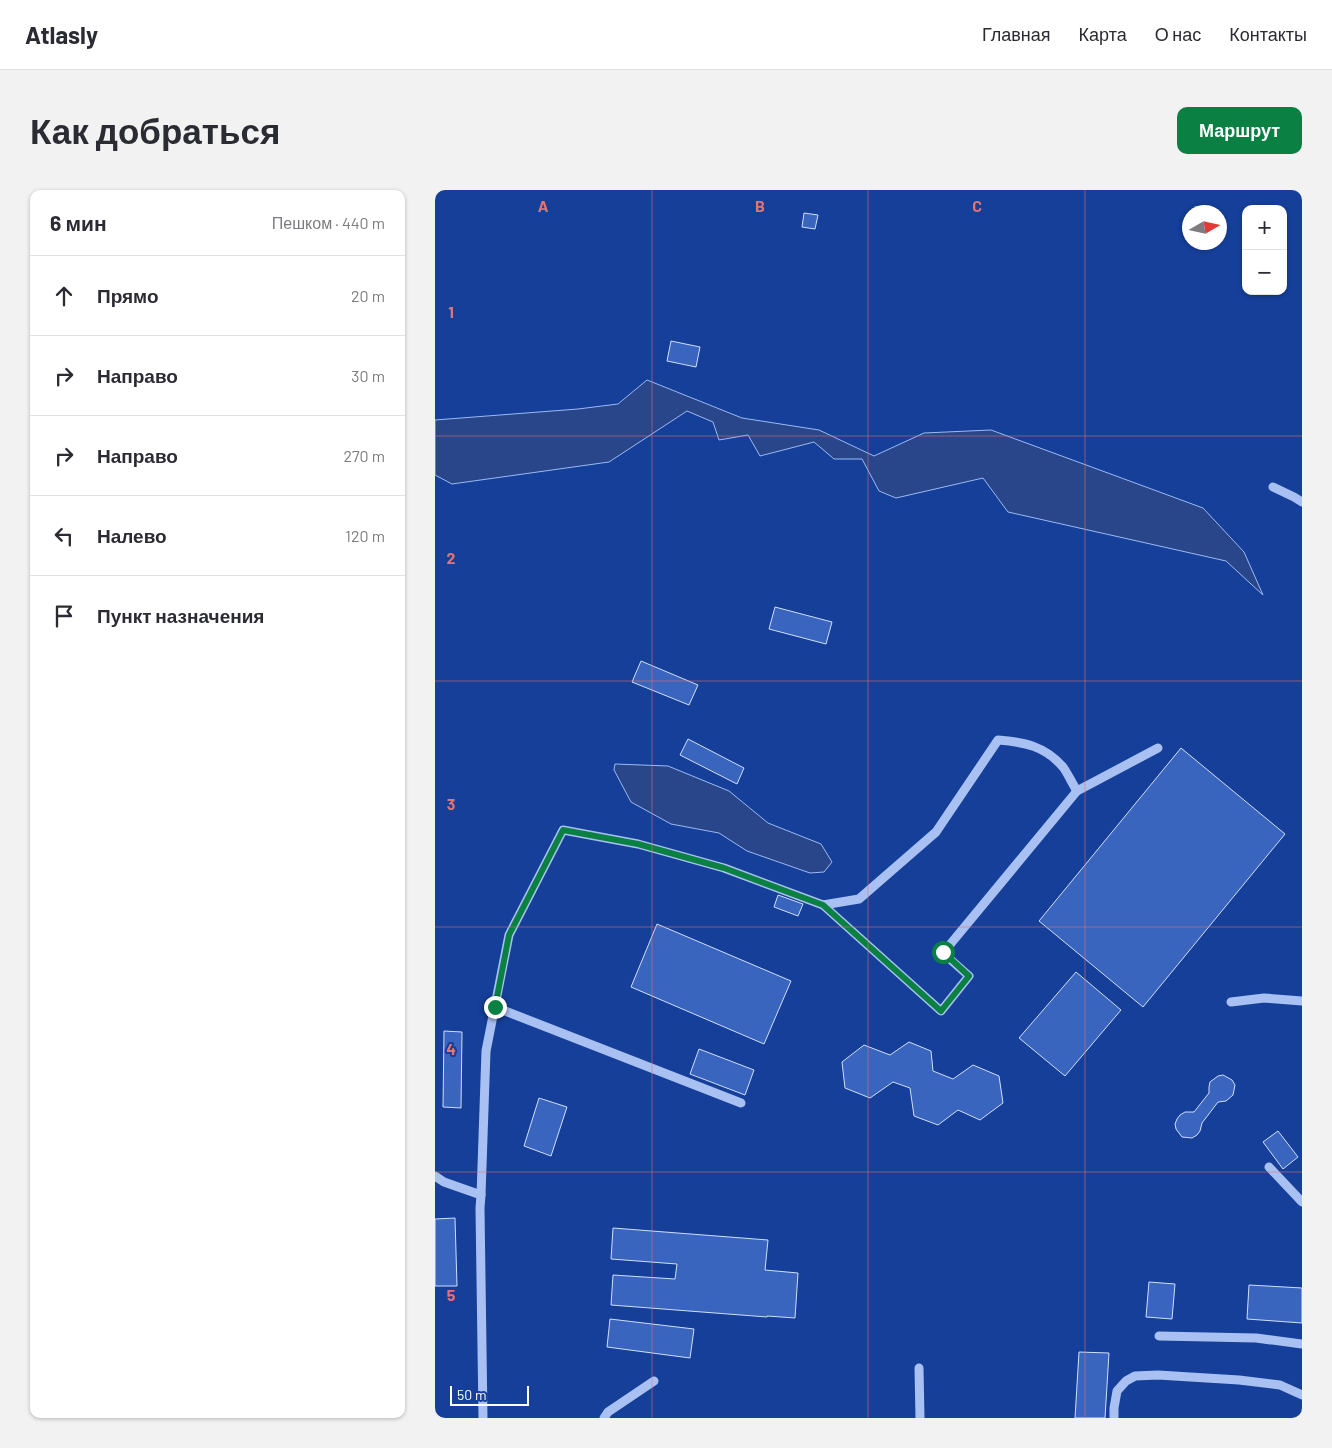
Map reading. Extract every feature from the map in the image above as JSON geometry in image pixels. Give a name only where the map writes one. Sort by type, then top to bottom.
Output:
[{"type":"street","points":[[1273,487],[1302,502]]},
{"type":"street","points":[[823,905],[859,898],[936,832],[998,740],[1021,742],[1045,751],[1063,767],[1077,791]]},
{"type":"street","points":[[483,1418],[480,1208],[486,1051],[509,935],[563,830],[638,844],[724,868],[823,905],[941,1011],[969,976],[943,952],[1077,791],[1158,748]]},
{"type":"street","points":[[1231,1002],[1265,998],[1302,1000]]},
{"type":"street","points":[[495,1007],[741,1103]]},
{"type":"street","points":[[1269,1167],[1302,1202]]},
{"type":"street","points":[[435,1176],[444,1182],[481,1195]]},
{"type":"street","points":[[1159,1336],[1255,1338],[1302,1344]]},
{"type":"street","points":[[919,1368],[920,1418]]},
{"type":"street","points":[[1113,1418],[1117,1391],[1126,1381],[1135,1376],[1158,1375],[1239,1380],[1280,1385],[1302,1395]]},
{"type":"street","points":[[604,1418],[608,1412],[655,1381]]},
{"type":"water","points":[[647,380],[742,418],[819,430],[874,456],[924,433],[991,430],[1203,508],[1244,552],[1263,595],[1226,561],[1008,512],[983,478],[896,498],[879,491],[862,459],[834,459],[814,442],[760,456],[748,435],[719,440],[713,422],[687,411],[609,462],[452,484],[435,475],[435,420],[618,404]]},
{"type":"water","points":[[615,764],[668,766],[729,791],[768,823],[821,844],[832,862],[824,872],[810,873],[747,851],[719,833],[671,824],[631,802],[614,770]]},
{"type":"building","points":[[804,213],[818,215],[815,229],[802,227]]},
{"type":"building","points":[[671,341],[700,347],[696,367],[667,361]]},
{"type":"building","points":[[775,607],[832,622],[826,644],[769,629]]},
{"type":"building","points":[[641,661],[698,685],[689,705],[632,682]]},
{"type":"building","points":[[688,739],[744,768],[737,784],[680,755]]},
{"type":"building","points":[[1181,748],[1285,834],[1143,1007],[1039,921]]},
{"type":"building","points":[[778,895],[803,904],[798,916],[774,907]]},
{"type":"building","points":[[657,924],[791,981],[764,1044],[631,987]]},
{"type":"building","points":[[1076,972],[1121,1010],[1065,1076],[1019,1038]]},
{"type":"building","points":[[444,1031],[462,1032],[461,1108],[443,1107]]},
{"type":"building","points":[[909,1042],[931,1051],[933,1071],[953,1079],[973,1065],[999,1076],[1003,1103],[980,1120],[958,1110],[938,1125],[914,1116],[910,1088],[893,1082],[870,1098],[845,1088],[842,1062],[864,1045],[890,1055]]},
{"type":"building","points":[[699,1049],[754,1070],[745,1095],[690,1074]]},
{"type":"building","points":[[1223,1075],[1232,1080],[1235,1085],[1233,1095],[1226,1101],[1218,1102],[1202,1123],[1197,1135],[1192,1138],[1182,1137],[1176,1129],[1177,1119],[1185,1112],[1194,1112],[1209,1093],[1210,1082]]},
{"type":"building","points":[[539,1098],[567,1107],[551,1156],[524,1146]]},
{"type":"building","points":[[1278,1131],[1298,1157],[1283,1169],[1263,1142]]},
{"type":"building","points":[[455,1218],[457,1286],[435,1286],[435,1219]]},
{"type":"building","points":[[613,1228],[768,1240],[765,1270],[798,1273],[795,1318],[611,1305],[613,1275],[675,1279],[677,1264],[611,1259]]},
{"type":"building","points":[[1149,1282],[1175,1284],[1172,1319],[1146,1317]]},
{"type":"building","points":[[1249,1285],[1302,1288],[1302,1323],[1247,1319]]},
{"type":"building","points":[[610,1319],[694,1329],[690,1358],[607,1347]]},
{"type":"building","points":[[1079,1352],[1109,1353],[1105,1418],[1075,1418]]},
{"type":"route","points":[[495,1007],[509,935],[563,830],[638,844],[724,868],[823,905],[941,1011],[969,976],[943,952]]}]
